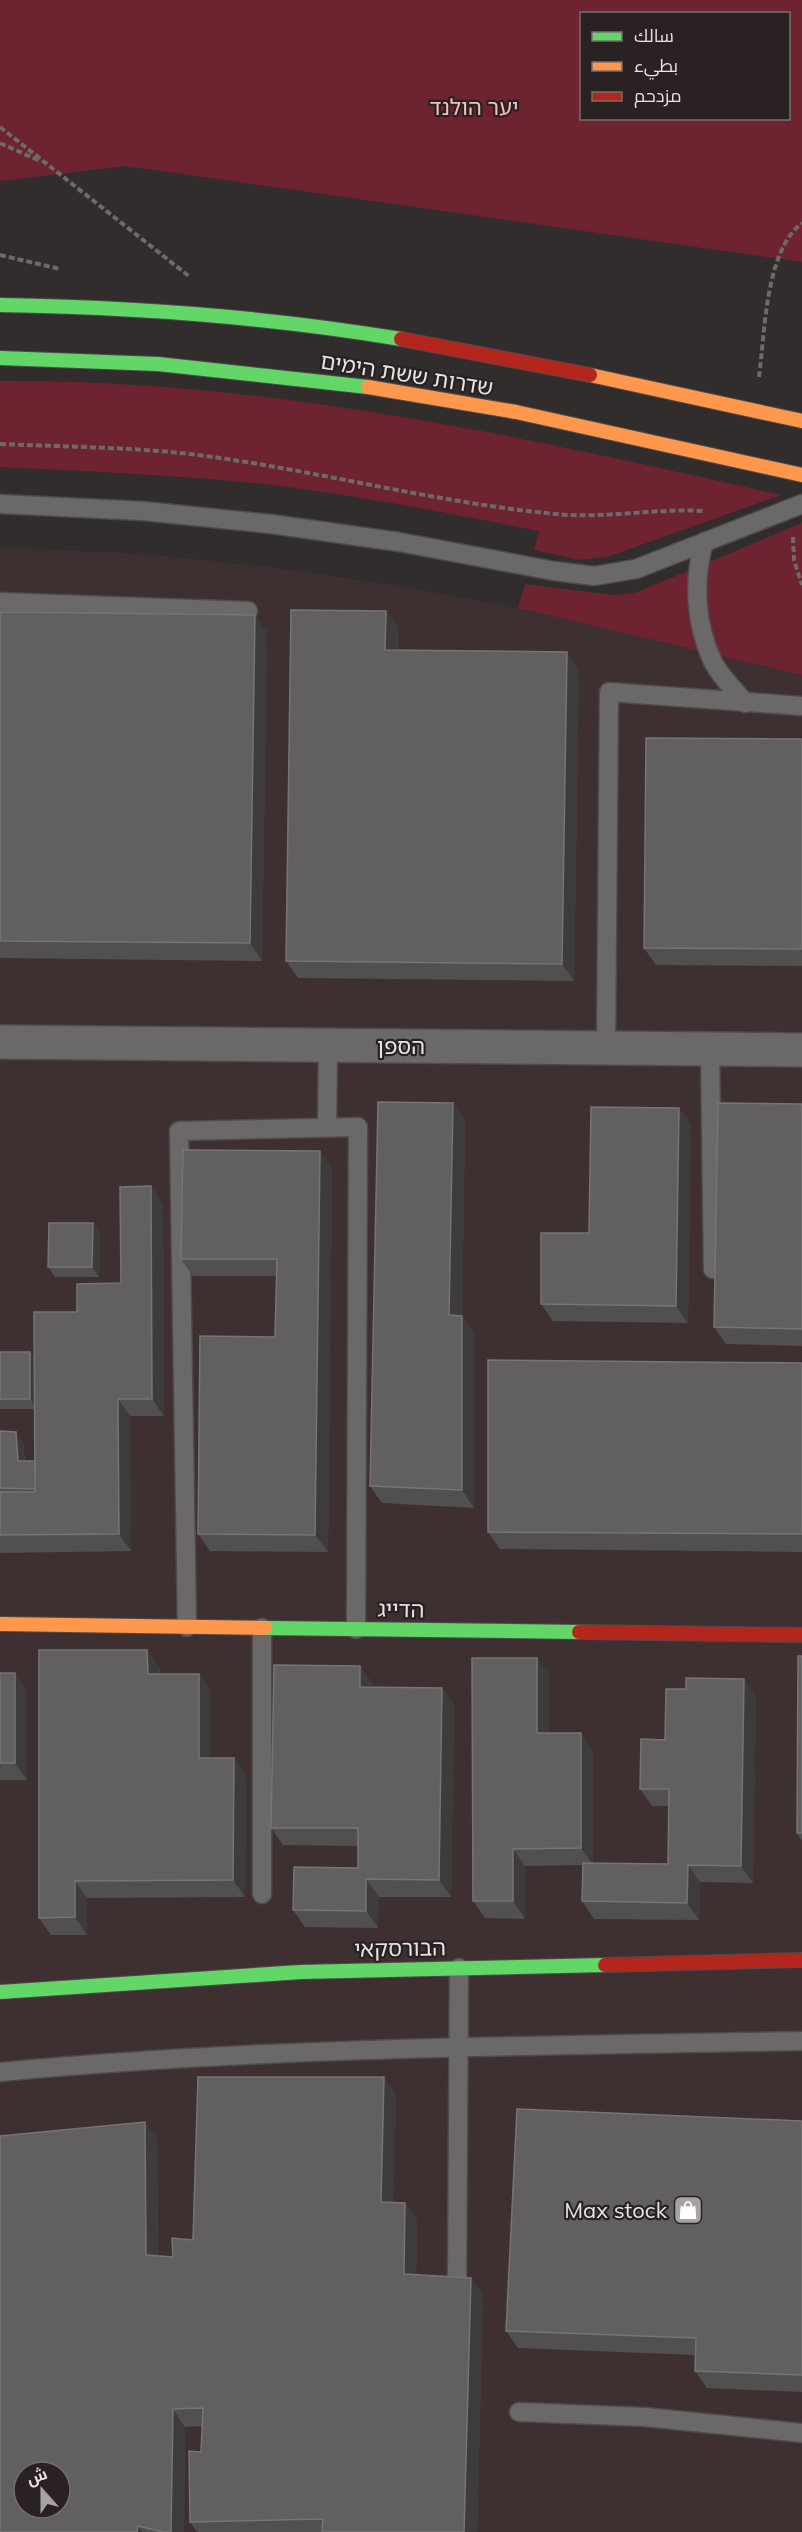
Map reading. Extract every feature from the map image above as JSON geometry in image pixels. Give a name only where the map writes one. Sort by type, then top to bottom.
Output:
[{"type":"main road","name":"שדרות ששת הימים","points":[[0,305],[204,315],[352,332],[514,359],[802,421]]},
{"type":"main road","name":"שדרות ששת הימים","points":[[0,358],[155,364],[344,384],[503,411],[802,475]]},
{"type":"main road","name":"הדייג","points":[[0,1624],[802,1635]]},
{"type":"main road","name":"הבורסקאי","points":[[0,1992],[195,1977],[802,1960]]},
{"type":"street","name":"הספן","points":[[0,1042],[802,1050]]},
{"type":"lane","points":[[0,504],[144,511],[272,524],[399,542],[576,575],[624,573],[802,504]]},
{"type":"lane","points":[[704,542],[697,589],[701,625],[714,663],[745,703]]},
{"type":"lane","points":[[0,602],[248,611]]},
{"type":"lane","points":[[606,1048],[609,692],[802,706]]},
{"type":"lane","points":[[327,1128],[328,1045]]},
{"type":"lane","points":[[711,1049],[713,1269]]},
{"type":"lane","points":[[187,1627],[179,1131],[358,1127],[356,1629]]},
{"type":"lane","points":[[262,1628],[262,1894]]},
{"type":"lane","points":[[457,2282],[459,1968]]},
{"type":"lane","points":[[0,2072],[220,2054],[802,2041]]},
{"type":"lane","points":[[519,2412],[645,2417],[802,2433]]},
{"type":"path","points":[[0,128],[192,278]]},
{"type":"path","points":[[0,143],[46,164]]},
{"type":"path","points":[[754,411],[774,266],[793,230],[802,223]]},
{"type":"path","points":[[0,444],[150,449],[212,456],[556,514],[614,516],[675,510],[704,511],[793,534],[794,560],[802,585]]},
{"type":"shaded area","points":[[0,547],[154,555],[277,568],[399,586],[518,608],[802,675],[802,2532],[0,2532]]},
{"type":"green space","name":"יער הולנד","points":[[0,0],[802,0],[802,262],[126,166],[0,181]]},
{"type":"green space","points":[[0,381],[99,383],[198,390],[296,401],[491,433],[781,495],[610,556],[581,560],[534,550],[539,531],[368,499],[299,488],[231,481],[0,467]]},
{"type":"green space","points":[[802,523],[802,675],[518,608],[525,584],[613,595],[635,593]]},
{"type":"building","points":[[291,610],[386,611],[385,650],[567,652],[562,964],[286,961]]},
{"type":"building","points":[[0,612],[255,615],[250,943],[0,941]]},
{"type":"building","points":[[646,738],[802,739],[802,949],[644,948]]},
{"type":"building","points":[[378,1102],[453,1103],[449,1315],[462,1316],[462,1490],[370,1486]]},
{"type":"building","points":[[718,1103],[802,1104],[802,1329],[714,1327]]},
{"type":"building","points":[[591,1107],[679,1108],[676,1306],[541,1304],[541,1233],[589,1233]]},
{"type":"building","points":[[183,1150],[320,1151],[315,1535],[198,1534],[200,1336],[275,1337],[277,1259],[181,1259]]},
{"type":"building","points":[[151,1186],[152,1399],[118,1399],[119,1534],[0,1535],[0,1492],[35,1492],[34,1312],[77,1312],[77,1284],[121,1283],[120,1187]]},
{"type":"building","points":[[49,1223],[93,1223],[92,1267],[48,1267]]},
{"type":"building","points":[[0,1352],[30,1352],[30,1399],[0,1399]]},
{"type":"building","points":[[488,1360],[802,1363],[802,1534],[488,1532]]},
{"type":"building","points":[[0,1431],[16,1432],[18,1461],[35,1461],[35,1489],[0,1488]]},
{"type":"building","points":[[39,1650],[147,1650],[148,1674],[199,1674],[199,1758],[234,1758],[233,1880],[75,1881],[75,1917],[39,1918]]},
{"type":"building","points":[[798,1656],[802,1656],[802,1833],[797,1833]]},
{"type":"building","points":[[472,1658],[537,1658],[537,1733],[581,1733],[581,1848],[513,1849],[513,1901],[473,1901]]},
{"type":"building","points":[[274,1665],[360,1666],[360,1687],[442,1688],[439,1880],[366,1879],[366,1911],[293,1910],[294,1867],[358,1868],[358,1828],[271,1828]]},
{"type":"building","points":[[0,1673],[15,1673],[15,1763],[0,1763]]},
{"type":"building","points":[[686,1678],[744,1679],[741,1866],[688,1865],[687,1903],[582,1901],[583,1863],[668,1864],[669,1789],[640,1789],[641,1739],[665,1740],[666,1689],[686,1689]]},
{"type":"building","points":[[198,2077],[384,2077],[381,2202],[405,2203],[404,2274],[471,2278],[464,2532],[322,2532],[323,2519],[190,2522],[189,2451],[201,2452],[203,2408],[173,2409],[171,2532],[138,2526],[137,2532],[0,2532],[0,2136],[145,2122],[146,2255],[173,2257],[172,2238],[193,2240]]},
{"type":"building","points":[[517,2109],[802,2121],[802,2375],[695,2371],[696,2338],[506,2331]]},
{"type":"traffic: fast","points":[[0,305],[201,314],[401,339]]},
{"type":"traffic: fast","points":[[0,358],[158,364],[368,387]]},
{"type":"traffic: fast","points":[[265,1628],[579,1632]]},
{"type":"traffic: fast","points":[[0,1992],[301,1972],[605,1965]]},
{"type":"traffic: slow","points":[[590,375],[802,421]]},
{"type":"traffic: slow","points":[[368,387],[516,412],[802,475]]},
{"type":"traffic: slow","points":[[0,1624],[265,1628]]},
{"type":"traffic: jam","points":[[401,339],[590,375]]},
{"type":"traffic: jam","points":[[579,1632],[802,1635]]},
{"type":"traffic: jam","points":[[605,1965],[802,1960]]},
{"type":"place","name":"Max stock","points":[[688,2210]]}]
